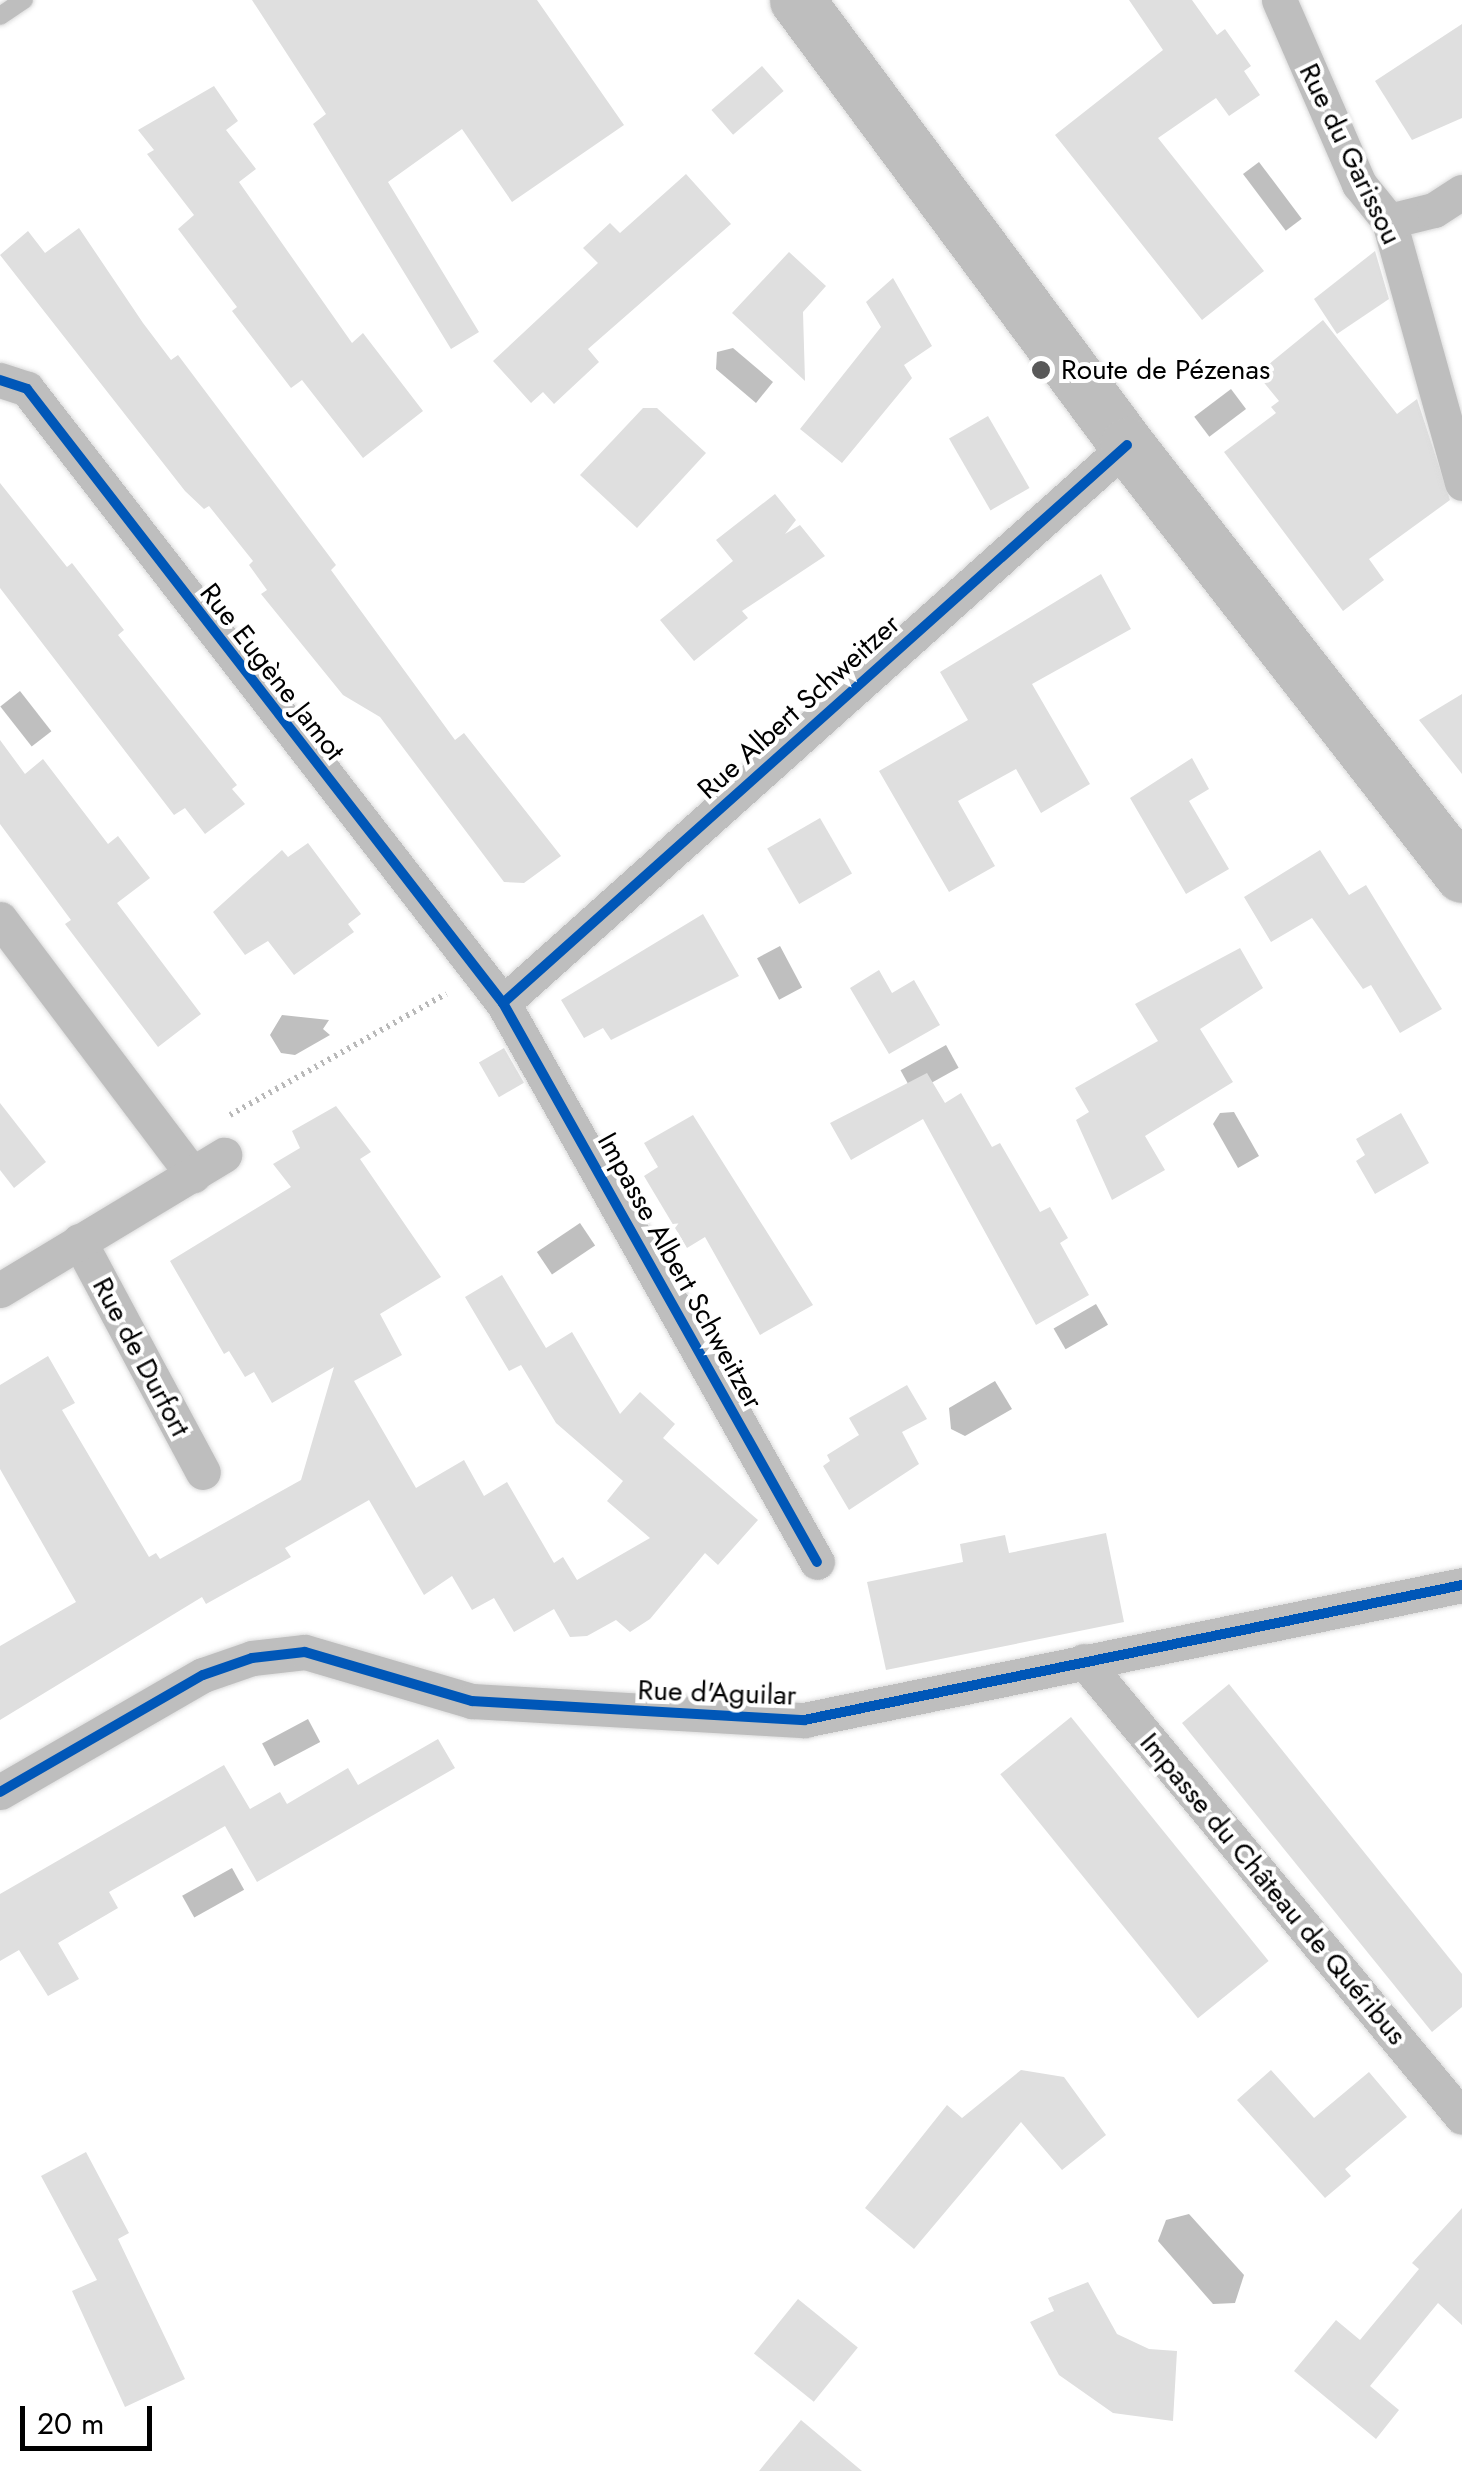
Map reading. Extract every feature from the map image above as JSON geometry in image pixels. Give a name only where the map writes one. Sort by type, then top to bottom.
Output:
[{"type":"main road","points":[[797,0],[1127,445],[1458,869]]},
{"type":"street","name":"Rue du Garissou","points":[[1279,0],[1359,184],[1389,221],[1462,483]]},
{"type":"street","points":[[1389,221],[1434,210],[1462,192]]},
{"type":"street","name":"Rue Eugène Jamot","points":[[0,380],[27,389],[476,974],[503,1003]]},
{"type":"street","name":"Rue Albert Schweitzer","points":[[503,1003],[1127,445]]},
{"type":"street","points":[[0,919],[193,1175]]},
{"type":"street","name":"Impasse Albert Schweitzer","points":[[503,1003],[818,1562]]},
{"type":"street","points":[[0,1290],[224,1154]]},
{"type":"street","name":"Rue de Durfort","points":[[79,1242],[203,1472]]},
{"type":"street","name":"Rue d'Aguilar","points":[[0,1792],[203,1676],[269,1656],[304,1652],[472,1702],[756,1721],[804,1720],[1462,1585]]},
{"type":"street","name":"Impasse du Château de Quéribus","points":[[1084,1661],[1462,2117]]},
{"type":"lane","points":[[0,16],[24,0]]},
{"type":"path","points":[[224,1154],[228,1116],[476,974]]},
{"type":"shaded area","points":[[1259,162],[1302,219],[1286,231],[1243,174]]},
{"type":"shaded area","points":[[733,348],[773,382],[756,403],[716,369],[717,352]]},
{"type":"shaded area","points":[[1231,389],[1246,409],[1209,437],[1194,417]]},
{"type":"shaded area","points":[[20,691],[51,731],[32,747],[0,706]]},
{"type":"shaded area","points":[[780,946],[802,987],[779,1000],[757,958]]},
{"type":"shaded area","points":[[282,1015],[329,1020],[323,1029],[330,1035],[295,1055],[281,1053],[270,1035]]},
{"type":"shaded area","points":[[946,1045],[959,1068],[913,1093],[901,1070]]},
{"type":"shaded area","points":[[1234,1112],[1259,1156],[1238,1168],[1213,1124],[1220,1113]]},
{"type":"shaded area","points":[[580,1223],[595,1245],[552,1274],[537,1252]]},
{"type":"shaded area","points":[[1096,1304],[1108,1325],[1066,1349],[1054,1328]]},
{"type":"shaded area","points":[[995,1381],[1012,1409],[965,1436],[951,1429],[949,1408]]},
{"type":"shaded area","points":[[308,1719],[320,1742],[274,1766],[262,1743]]},
{"type":"shaded area","points":[[232,1868],[244,1890],[194,1917],[182,1896]]},
{"type":"shaded area","points":[[1189,2214],[1244,2275],[1235,2303],[1213,2304],[1158,2241],[1166,2220]]},
{"type":"building","points":[[252,0],[537,0],[624,125],[512,202],[462,129],[388,182],[479,332],[451,349],[313,124],[326,114]]},
{"type":"building","points":[[1129,0],[1192,0],[1217,35],[1225,29],[1251,66],[1244,71],[1260,95],[1229,116],[1216,98],[1158,138],[1264,271],[1202,320],[1055,135],[1163,50]]},
{"type":"building","points":[[1462,24],[1462,118],[1412,140],[1375,81]]},
{"type":"building","points":[[762,66],[784,91],[733,135],[711,110]]},
{"type":"building","points":[[214,86],[238,121],[226,130],[256,169],[239,182],[352,343],[363,333],[423,411],[363,458],[302,380],[291,388],[232,311],[237,307],[178,229],[194,215],[147,154],[154,150],[138,130]]},
{"type":"building","points":[[686,174],[731,224],[588,349],[599,362],[554,404],[543,392],[531,403],[493,361],[598,263],[583,248],[610,223],[620,233]]},
{"type":"building","points":[[79,228],[171,360],[178,355],[336,565],[331,570],[455,740],[464,733],[561,856],[524,883],[504,882],[380,717],[343,695],[261,594],[267,590],[249,565],[253,561],[209,506],[204,509],[185,491],[0,255],[28,231],[45,253]]},
{"type":"building","points":[[1375,251],[1389,299],[1337,334],[1314,299]]},
{"type":"building","points":[[789,252],[826,286],[803,312],[805,381],[732,313]]},
{"type":"building","points":[[893,278],[932,346],[904,365],[912,378],[842,463],[800,429],[881,327],[866,302]]},
{"type":"building","points":[[1323,320],[1397,414],[1417,399],[1450,500],[1369,559],[1384,580],[1343,611],[1224,452],[1276,413],[1271,407],[1279,401],[1257,374]]},
{"type":"building","points":[[643,408],[657,408],[706,453],[637,528],[580,475]]},
{"type":"building","points":[[988,416],[1030,488],[991,510],[949,438]]},
{"type":"building","points":[[0,483],[67,567],[72,563],[124,630],[118,635],[237,785],[232,789],[245,804],[205,834],[185,808],[174,815],[0,588]]},
{"type":"building","points":[[775,494],[796,520],[785,534],[800,525],[825,556],[742,611],[748,618],[694,661],[660,620],[733,561],[716,540]]},
{"type":"building","points":[[1101,574],[1131,629],[1032,684],[1090,784],[1041,813],[1016,769],[958,801],[995,866],[949,892],[879,771],[968,720],[940,672]]},
{"type":"building","points":[[1462,694],[1462,774],[1419,720]]},
{"type":"building","points":[[0,740],[25,774],[43,759],[108,844],[118,836],[150,878],[117,903],[201,1014],[158,1047],[65,924],[71,920],[0,824]]},
{"type":"building","points":[[1192,758],[1209,789],[1189,801],[1229,869],[1186,894],[1130,798]]},
{"type":"building","points":[[820,818],[852,873],[799,904],[767,848]]},
{"type":"building","points":[[308,843],[361,914],[348,924],[354,932],[294,975],[268,941],[245,955],[213,912],[282,850],[288,857]]},
{"type":"building","points":[[1320,850],[1349,895],[1366,885],[1442,1009],[1400,1033],[1371,985],[1363,989],[1312,918],[1271,942],[1244,897]]},
{"type":"building","points":[[703,914],[739,976],[611,1040],[603,1028],[584,1038],[561,1000]]},
{"type":"building","points":[[1240,948],[1263,988],[1200,1029],[1233,1082],[1145,1136],[1165,1170],[1112,1200],[1076,1120],[1089,1112],[1075,1088],[1158,1041],[1135,1004]]},
{"type":"building","points":[[879,970],[892,993],[914,980],[940,1025],[889,1054],[850,988]]},
{"type":"building","points":[[504,1048],[524,1083],[499,1097],[479,1062]]},
{"type":"building","points":[[927,1073],[945,1103],[961,1093],[992,1147],[1000,1143],[1040,1212],[1050,1207],[1068,1238],[1060,1243],[1089,1295],[1036,1325],[923,1119],[851,1160],[830,1123]]},
{"type":"building","points":[[0,1103],[46,1162],[14,1188],[0,1170]]},
{"type":"building","points":[[336,1106],[371,1152],[360,1159],[441,1277],[380,1314],[402,1355],[354,1381],[416,1488],[464,1460],[484,1496],[507,1482],[554,1563],[563,1557],[577,1580],[650,1538],[607,1501],[623,1481],[556,1423],[521,1365],[509,1371],[465,1297],[502,1275],[546,1348],[572,1332],[620,1414],[640,1392],[675,1424],[663,1438],[758,1520],[718,1565],[705,1553],[650,1619],[630,1632],[616,1620],[587,1636],[570,1637],[554,1609],[514,1632],[494,1598],[472,1610],[452,1576],[424,1595],[369,1500],[285,1548],[291,1557],[206,1604],[202,1597],[0,1720],[0,1646],[76,1602],[0,1469],[0,1385],[48,1356],[75,1403],[62,1410],[149,1557],[156,1553],[160,1559],[301,1480],[334,1367],[272,1403],[254,1372],[245,1377],[229,1351],[224,1354],[170,1261],[291,1187],[273,1164],[300,1148],[292,1131]]},
{"type":"building","points":[[1401,1113],[1429,1163],[1375,1194],[1356,1161],[1365,1155],[1356,1139]]},
{"type":"building","points":[[693,1115],[813,1305],[760,1335],[705,1237],[687,1248],[644,1176],[658,1167],[644,1143]]},
{"type":"building","points":[[907,1385],[927,1419],[902,1432],[919,1464],[849,1510],[823,1466],[830,1461],[827,1455],[859,1435],[849,1418]]},
{"type":"building","points":[[1106,1533],[1124,1622],[886,1670],[867,1582],[963,1562],[960,1544],[1005,1535],[1009,1553]]},
{"type":"building","points":[[1229,1684],[1462,1974],[1462,2007],[1432,2032],[1182,1723]]},
{"type":"building","points":[[1071,1717],[1269,1961],[1198,2018],[1000,1774]]},
{"type":"building","points":[[438,1739],[455,1768],[257,1882],[225,1826],[109,1892],[118,1908],[58,1943],[79,1979],[48,1996],[19,1950],[0,1961],[0,1894],[224,1765],[250,1809],[280,1792],[287,1804],[348,1768],[358,1785]]},
{"type":"building","points":[[1021,2070],[1064,2077],[1106,2135],[1062,2170],[1021,2122],[914,2249],[865,2208],[947,2105],[962,2118]]},
{"type":"building","points":[[1271,2070],[1314,2118],[1369,2072],[1407,2117],[1345,2169],[1351,2176],[1325,2198],[1237,2100]]},
{"type":"building","points":[[86,2152],[129,2233],[118,2239],[185,2379],[125,2407],[72,2291],[97,2280],[41,2176]]},
{"type":"building","points":[[1462,2208],[1462,2325],[1438,2303],[1370,2386],[1399,2410],[1376,2439],[1294,2371],[1336,2320],[1360,2340],[1419,2269],[1412,2263]]},
{"type":"building","points":[[1088,2282],[1117,2334],[1149,2349],[1177,2351],[1173,2421],[1113,2413],[1059,2375],[1030,2322],[1054,2311],[1048,2298]]},
{"type":"building","points":[[798,2299],[858,2347],[814,2402],[754,2353]]},
{"type":"building","points":[[801,2420],[862,2471],[759,2471]]},
{"type":"cycle path","points":[[0,380],[27,389],[503,1003],[817,1562]]},
{"type":"cycle path","points":[[503,1003],[1127,445]]},
{"type":"cycle path","points":[[0,1792],[203,1675],[252,1658],[305,1652],[472,1701],[804,1720],[1462,1585]]},
{"type":"place","name":"Route de Pézenas","points":[[1041,370]]}]
